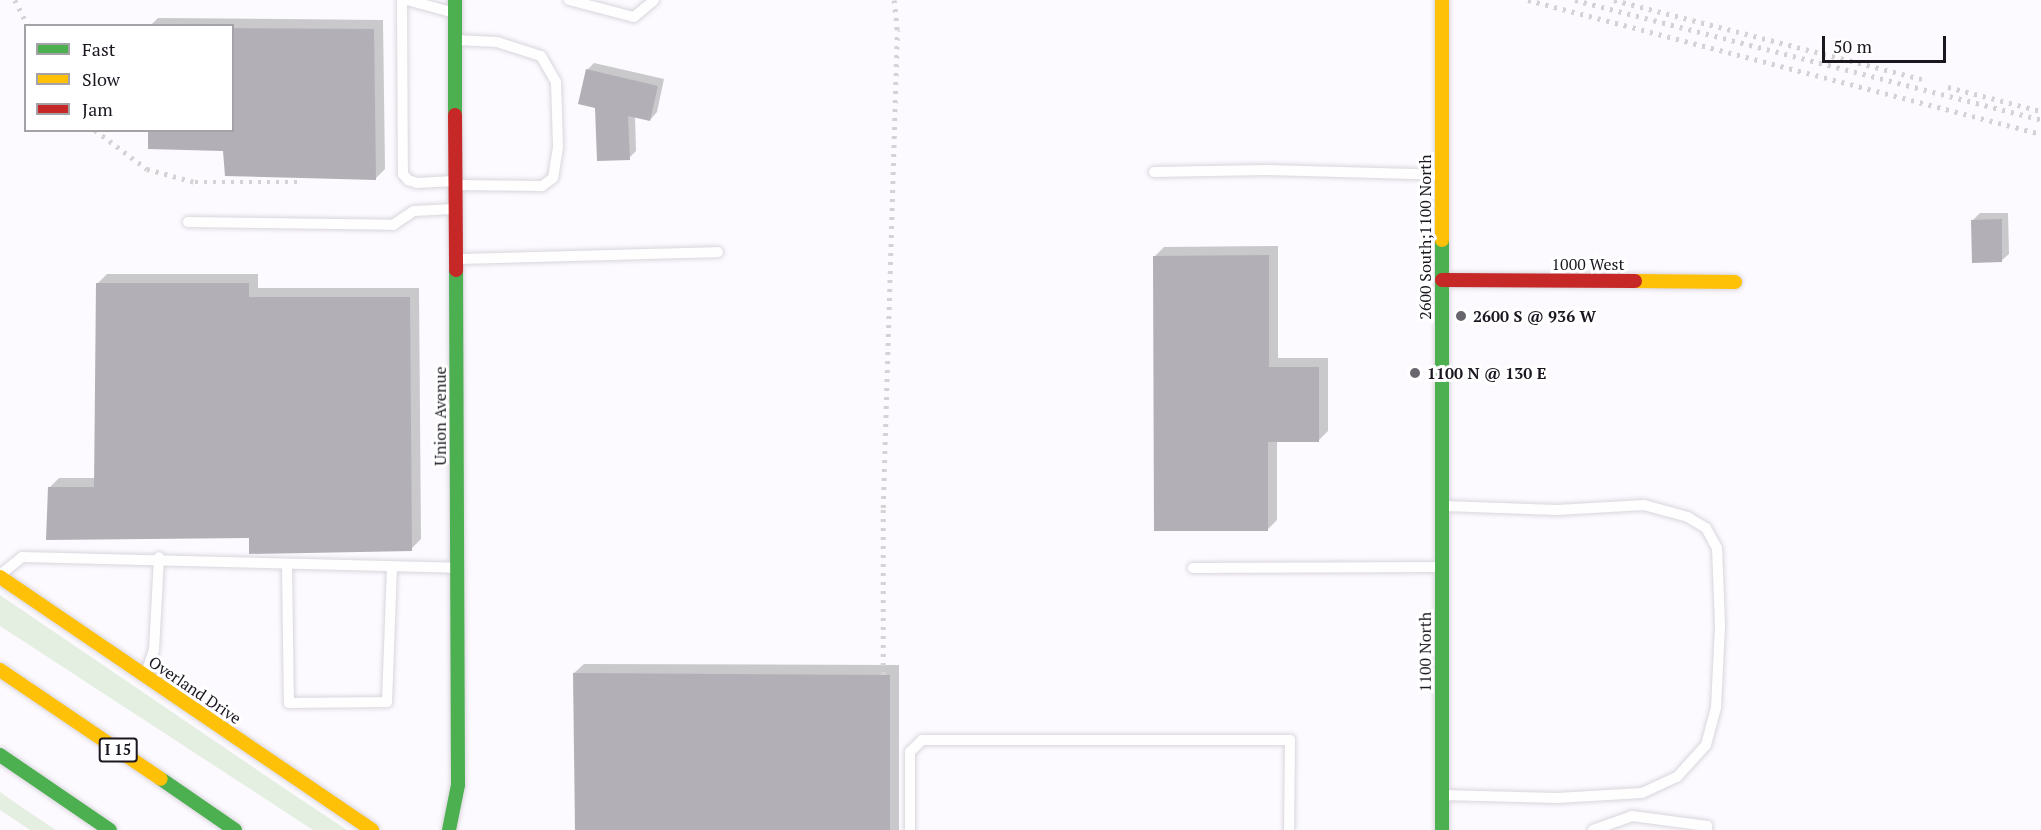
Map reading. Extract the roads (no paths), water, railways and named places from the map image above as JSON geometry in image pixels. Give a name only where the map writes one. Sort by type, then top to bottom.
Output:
[{"type":"main road","name":"2600 South;1100 North","points":[[1442,0],[1442,473]]},
{"type":"main road","name":"Union Avenue","points":[[449,830],[458,785],[455,7]]},
{"type":"main road","name":"1000 West","points":[[1442,280],[1735,282]]},
{"type":"main road","name":"1100 North","points":[[1442,473],[1442,830]]},
{"type":"main road","name":"Overland Drive","points":[[0,576],[372,830]]},
{"type":"main road","name":"I 15","points":[[0,670],[236,830]]},
{"type":"main road","points":[[0,755],[110,830]]},
{"type":"lane","points":[[402,0],[403,174],[408,180],[417,183],[542,186],[553,178],[558,147],[556,82],[541,56],[497,42],[455,40]]},
{"type":"lane","points":[[407,0],[455,7]]},
{"type":"lane","points":[[569,0],[634,17],[654,0]]},
{"type":"lane","points":[[1154,172],[1267,170],[1442,175]]},
{"type":"lane","points":[[188,222],[393,225],[414,211],[456,209]]},
{"type":"lane","points":[[456,259],[718,252]]},
{"type":"lane","points":[[1441,795],[1557,798],[1642,793],[1677,777],[1706,745],[1716,708],[1720,625],[1717,548],[1706,528],[1688,517],[1644,505],[1557,510],[1442,506]]},
{"type":"lane","points":[[0,576],[21,557],[159,557],[287,566],[457,568]]},
{"type":"lane","points":[[145,676],[154,650],[159,557]]},
{"type":"lane","points":[[287,566],[289,703],[387,702],[392,567]]},
{"type":"lane","points":[[1193,568],[1441,567]]},
{"type":"lane","points":[[910,830],[910,752],[922,740],[1290,740],[1289,830]]},
{"type":"lane","points":[[1593,830],[1632,816],[1707,826],[1707,830]]},
{"type":"railway","points":[[15,0],[27,24]]},
{"type":"railway","points":[[883,675],[883,508],[897,30],[894,0]]},
{"type":"railway","points":[[1528,0],[2041,134]]},
{"type":"railway","points":[[1575,0],[2041,120]]},
{"type":"railway","points":[[1614,0],[1925,80]]},
{"type":"railway","points":[[1948,87],[2041,111]]},
{"type":"railway","points":[[98,132],[147,169],[195,182],[300,182]]},
{"type":"place","name":"2600 S @ 936 W","points":[[1461,316]]},
{"type":"place","name":"1100 N @ 130 E","points":[[1415,373]]}]
